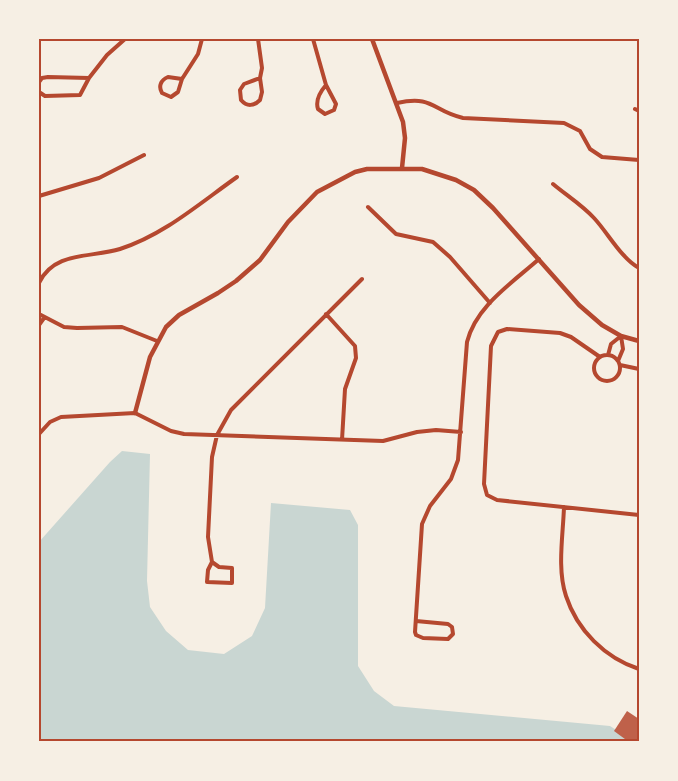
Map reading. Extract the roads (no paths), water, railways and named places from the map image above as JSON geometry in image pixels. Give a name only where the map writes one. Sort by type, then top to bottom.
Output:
[{"type":"street","points":[[39,93],[45,96],[80,95],[89,78],[107,55],[125,39]]},
{"type":"street","points":[[182,79],[165,78],[160,83],[162,93],[167,97],[176,94],[182,79],[198,54],[202,39]]},
{"type":"street","points":[[258,39],[262,68],[260,78],[262,92],[260,100],[254,105],[246,104],[240,97],[240,90],[244,84],[260,78]]},
{"type":"street","points":[[313,39],[326,85],[336,104],[334,110],[325,114],[318,109],[316,103],[320,92],[326,85]]},
{"type":"street","points":[[372,39],[404,122],[402,168]]},
{"type":"street","points":[[39,82],[42,78],[48,77],[89,78]]},
{"type":"street","points":[[397,103],[422,100],[450,115],[463,118],[564,123],[580,130],[590,149],[603,157],[639,160]]},
{"type":"street","points":[[39,196],[99,178],[144,155]]},
{"type":"street","points":[[135,413],[150,357],[166,327],[178,315],[218,294],[260,260],[288,222],[317,192],[355,172],[367,169],[422,169],[456,180],[474,190],[579,305],[603,325],[621,336],[639,341]]},
{"type":"street","points":[[39,283],[42,277],[62,259],[118,250],[147,238],[168,226],[237,177]]},
{"type":"street","points":[[553,184],[592,215],[625,257],[639,268]]},
{"type":"street","points":[[368,207],[396,234],[433,242],[450,257],[490,303]]},
{"type":"street","points":[[416,621],[448,624],[452,627],[453,634],[448,639],[423,638],[416,635],[416,621],[422,524],[430,506],[451,479],[458,460],[466,342],[469,332],[478,315],[539,259]]},
{"type":"street","points":[[212,562],[219,567],[232,568],[232,583],[207,582],[208,570],[212,562],[208,537],[212,457],[217,435],[231,410],[362,279]]},
{"type":"street","points":[[39,314],[64,327],[122,327],[157,342]]},
{"type":"street","points":[[326,314],[355,346],[356,358],[345,389],[342,440]]},
{"type":"street","points":[[39,325],[44,318]]},
{"type":"street","points":[[608,355],[600,357],[571,337],[560,333],[507,329],[498,332],[491,346],[484,484],[487,495],[497,500],[639,515]]},
{"type":"street","points":[[608,355],[611,344],[621,336]]},
{"type":"street","points":[[600,357],[595,368],[597,375],[604,380],[616,377],[623,349],[621,336]]},
{"type":"street","points":[[608,355],[619,363],[639,369]]},
{"type":"street","points":[[39,434],[50,422],[61,417],[135,413],[171,431],[217,435],[383,441],[417,432],[436,430],[461,432]]},
{"type":"street","points":[[564,507],[562,569],[565,595],[577,621],[592,641],[606,652],[629,666],[639,669]]}]
